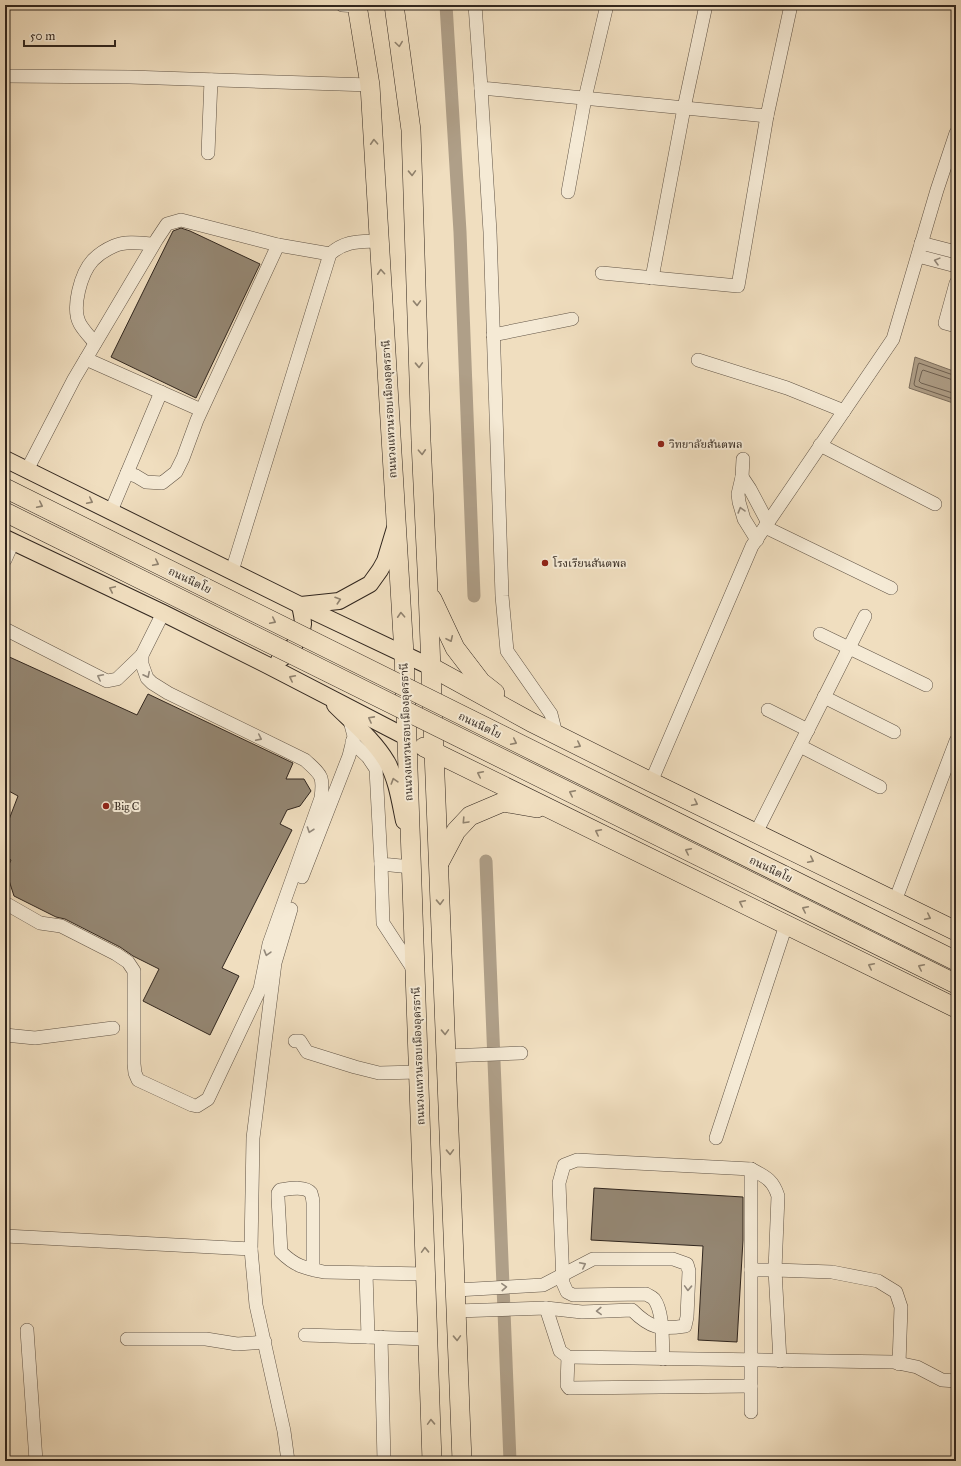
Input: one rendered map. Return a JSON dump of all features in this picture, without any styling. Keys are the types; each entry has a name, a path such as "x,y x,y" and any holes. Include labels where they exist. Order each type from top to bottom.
{"highway":[{"name":"ถนนวงแหวนรอบเมืองอุดรธานี","path":"352,5 370,85 404,654 432,1461"},
{"path":"394,5 411,130 421,434 462,1461"},
{"name":"ถนนนิตโย","path":"5,488 956,961"},
{"name":"ถนนนิตโย","path":"5,512 956,984"},
{"path":"428,590 454,648 481,682 531,722"},
{"path":"431,666 531,722 956,931"},
{"path":"547,806 528,787 526,773 537,748 556,734"},
{"path":"406,737 956,1008"},
{"path":"438,863 456,831 470,816 503,802 547,806"}],"main road":[{"path":"5,459 300,605 431,666"},
{"path":"300,605 338,601 370,584 380,570 384,561 396,524"},
{"path":"9,540 266,665 406,737"},
{"path":"266,665 283,658 296,643 303,624 300,605"},
{"path":"326,696 373,743 387,762 399,795 411,864"}],"street":[{"path":"475,5 490,232 502,596 507,651 551,714 556,734"},
{"path":"568,192 585,98 607,5"},
{"path":"652,278 684,108 706,5"},
{"path":"602,273 738,286 767,116 791,5"},
{"path":"5,76 370,85"},
{"path":"208,153 211,80"},
{"path":"481,88 767,116"},
{"path":"651,782 752,546 893,339 937,190 956,133"},
{"path":"28,470 74,379 153,244 167,224 181,220 278,245 330,254"},
{"path":"232,571 330,254 337,247 346,243 379,241"},
{"path":"95,343 79,323 77,313 78,294 86,270 94,259 113,247 129,242 153,244"},
{"path":"127,473 146,482 162,483 176,472 183,458 201,410 278,245"},
{"path":"920,249 956,252"},
{"path":"920,249 956,266"},
{"path":"956,283 945,323 956,326"},
{"path":"493,335 572,320"},
{"path":"86,359 201,410"},
{"path":"698,360 787,388 844,411"},
{"path":"111,511 161,392"},
{"path":"820,445 935,504"},
{"path":"743,459 742,477 738,494 739,502 744,519 757,540"},
{"path":"742,477 750,489 767,525 891,588"},
{"path":"5,560 9,540"},
{"path":"5,629 107,681 118,679 142,655 163,614"},
{"path":"756,833 865,616"},
{"path":"820,634 926,685"},
{"path":"5,903 40,924 61,926 116,954 128,962 134,971 134,1064 135,1073 138,1080 192,1105 197,1106 208,1099 260,989 270,944 321,798 323,783 319,774 305,760 168,693 152,683 147,678 142,664 142,655"},
{"path":"824,697 894,732"},
{"path":"768,710 808,730"},
{"path":"288,1461 284,1431 256,1305 251,1249 253,1138 275,963 291,906 349,756 354,736 350,721"},
{"path":"895,901 956,741"},
{"path":"352,742 368,757 376,769 383,923 415,972"},
{"path":"800,746 880,787"},
{"path":"380,864 411,864"},
{"path":"716,1138 786,925"},
{"path":"5,1035 35,1038 113,1028"},
{"path":"295,1040 300,1042 307,1052 355,1067 379,1073 418,1072"},
{"path":"446,1056 515,1054"},
{"path":"663,1359 658,1307 653,1298 646,1294 573,1295 567,1292 562,1283 560,1183 564,1164 577,1160 752,1169 767,1178 775,1186 778,1196 776,1270 780,1361"},
{"path":"751,1412 752,1169"},
{"path":"313,1270 313,1203 310,1193 307,1190 300,1188 280,1190 278,1193 281,1252 290,1261 305,1268 313,1270 324,1272 426,1274"},
{"path":"5,1236 251,1249"},
{"path":"456,1290 543,1285 593,1260 673,1259 687,1264 689,1271 687,1317 685,1326 674,1328 653,1326 640,1318 632,1310 582,1312 546,1308 521,1308 456,1311"},
{"path":"751,1270 832,1272 878,1282 896,1292 901,1307 899,1364"},
{"path":"366,1273 375,1337 384,1461"},
{"path":"546,1308 560,1352 568,1357 893,1362 917,1368 942,1380 956,1381"},
{"path":"27,1330 36,1461"},
{"path":"305,1335 428,1338"},
{"path":"127,1339 206,1339 238,1344 265,1342"},
{"path":"568,1357 567,1385 569,1388 751,1386"}],"water":[{"path":"915,357 956,372 956,404 909,388"}],"building":[{"path":"181,228 260,264 196,398 111,357 173,231"},
{"path":"5,655 137,715 148,694 293,763 286,779 304,779 311,791 300,806 287,810 280,824 292,830 222,968 239,976 210,1035 143,1001 159,969 65,919 56,917 14,896 6,871 11,860 5,856 5,830 18,796 5,789"},
{"path":"594,1188 743,1197 743,1240 737,1342 698,1340 703,1246 591,1240"}],"waterway":[{"path":"446,5 460,232 474,596"},
{"path":"486,861 510,1461"}],"place":[{"name":"วิทยาลัยสันตพล","path":"661,444"},
{"name":"โรงเรียนสันตพล","path":"545,563"},
{"name":"Big C","path":"106,806"}]}
